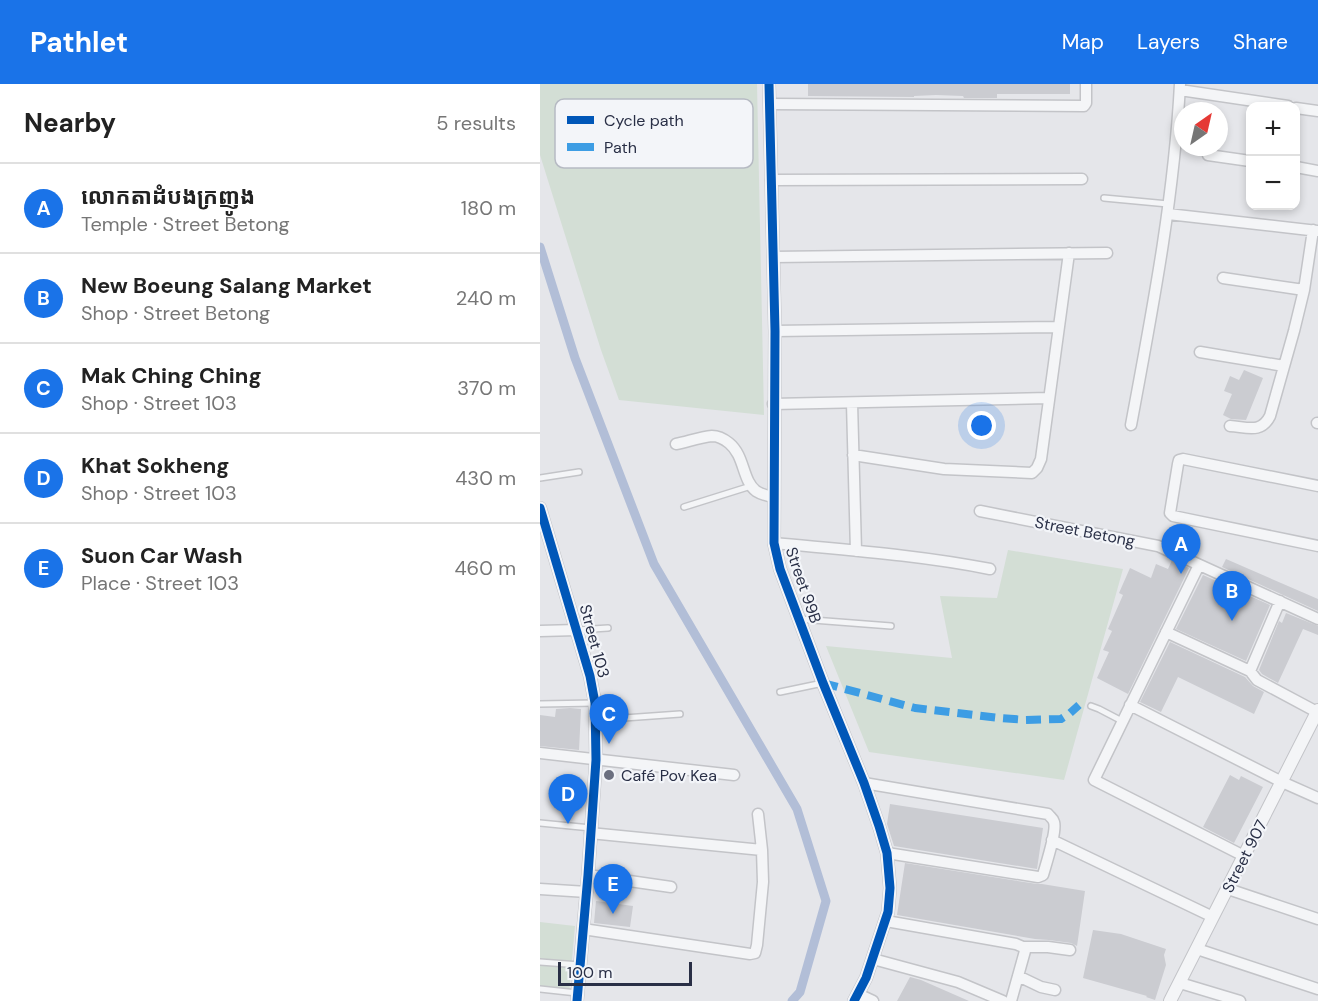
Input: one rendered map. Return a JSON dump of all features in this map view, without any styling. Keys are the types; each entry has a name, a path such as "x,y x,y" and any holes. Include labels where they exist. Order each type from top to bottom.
{"street":[{"name":"Street 99B","path":"769,84 775,331 774,543 780,569 879,826 886,853 890,888 886,921 866,978 856,998"},
{"path":"770,104 1084,106 1086,84"},
{"path":"1131,425 1169,209 1180,87 1265,102"},
{"path":"1300,109 1318,111"},
{"path":"1215,156 1246,160"},
{"path":"1300,168 1318,171"},
{"path":"771,180 1082,179"},
{"path":"1169,209 1316,231 1294,331 1270,416 1266,424 1261,427 1230,426"},
{"path":"853,455 944,469 1032,472 1037,468 1041,459 1069,253"},
{"path":"773,257 1107,253"},
{"path":"1223,278 1304,290"},
{"path":"775,331 1058,327"},
{"path":"1200,352 1284,366"},
{"path":"773,404 1049,398"},
{"path":"852,403 856,551"},
{"path":"676,444 713,436 721,437 734,446 740,454 751,486 758,492 774,497"},
{"path":"1318,486 1179,460 1170,509 1173,516 1318,546"},
{"name":"Street 103","path":"540,508 590,676 595,703 596,760 577,997"},
{"name":"Street Betong","path":"980,511 1158,546 1318,619"},
{"path":"774,543 856,551 990,569"},
{"path":"1198,565 1094,780 1244,856"},
{"path":"1251,671 1280,601"},
{"path":"540,631 577,630"},
{"path":"1166,632 1251,671 1257,680 1318,711"},
{"path":"1130,705 1318,798"},
{"name":"Street 907","path":"1170,1001 1318,711"},
{"path":"540,753 734,775"},
{"path":"864,783 1048,814 1055,824 1043,875 1038,877 886,853"},
{"path":"583,929 755,953 763,882 758,813"},
{"path":"591,830 762,850"},
{"path":"1052,840 1213,917"},
{"path":"588,875 671,886"},
{"path":"540,888 586,892"},
{"path":"1228,889 1318,919"},
{"path":"886,921 1023,947 1070,950"},
{"path":"1011,1001 1025,951 1023,947"},
{"path":"1197,949 1318,989"},
{"path":"873,959 958,982 1003,1001"},
{"path":"1018,976 1041,987 1055,990"},
{"path":"1180,982 1240,1001"},
{"path":"856,998 873,1001"}],"lane":[{"path":"1104,198 1169,209"},
{"path":"540,478 579,472"},
{"path":"684,507 751,486"},
{"path":"799,619 891,626"},
{"path":"577,630 608,628"},
{"path":"780,692 823,683"},
{"path":"540,704 595,703"},
{"path":"1091,706 1122,721"},
{"path":"596,720 680,714"},
{"path":"540,823 591,830"},
{"path":"540,962 580,965"},
{"path":"540,989 577,997"}],"shaded area":[{"path":"540,84 757,84 764,415 619,400 540,155"},
{"path":"1008,550 1123,569 1064,780 869,752 826,646 952,658 940,596 997,598"},
{"path":"540,922 575,926 569,994 540,992"}],"building":[{"path":"808,84 1070,84 1070,94 997,94 997,98 936,95 914,97 808,96"},
{"path":"1244,370 1263,378 1246,420 1231,419 1223,415 1232,394 1224,391 1230,376 1239,380"},
{"path":"1226,559 1318,599 1318,611 1222,567"},
{"path":"1172,560 1189,568 1128,694 1097,678 1109,652 1103,650 1112,631 1108,629 1123,595 1119,593 1130,568 1151,578 1156,564 1168,569"},
{"path":"1203,575 1270,605 1246,661 1176,629"},
{"path":"1286,613 1318,626 1318,635 1303,629 1278,683 1259,670 1279,621 1282,623"},
{"path":"1170,642 1245,677 1253,686 1264,692 1254,714 1178,677 1161,712 1140,702"},
{"path":"556,709 581,709 579,750 540,746 540,715 555,717"},
{"path":"1230,775 1239,780 1241,776 1263,787 1234,843 1203,827"},
{"path":"890,804 1043,828 1037,869 894,846 887,824"},
{"path":"905,863 1085,891 1077,946 1071,943 897,915"},
{"path":"596,901 633,906 630,927 594,923"},
{"path":"1093,930 1121,934 1166,949 1164,955 1166,965 1155,1000 1083,978"},
{"path":"910,977 921,980 969,1001 897,1001"}],"waterway":[{"path":"540,247 575,358 654,564 797,809 826,901 800,992 792,1001"}],"marked path":[{"path":"823,683 915,708 1000,718 1061,719 1079,705"}],"cycle path":[{"path":"769,84 775,331 774,543 780,569 864,783 887,853 890,888 888,912 866,978 854,1001"},
{"path":"540,508 590,676 595,703 596,760 577,1001"}],"place":[{"name":"លោកតាដំបងក្រញូង","path":"1181,574"},
{"name":"New Boeung Salang Market","path":"1232,621"},
{"name":"Mak Ching Ching","path":"609,744"},
{"name":"Café Pov Kea","path":"609,775"},
{"name":"Khat Sokheng","path":"568,824"},
{"name":"Suon Car Wash","path":"613,914"}]}
